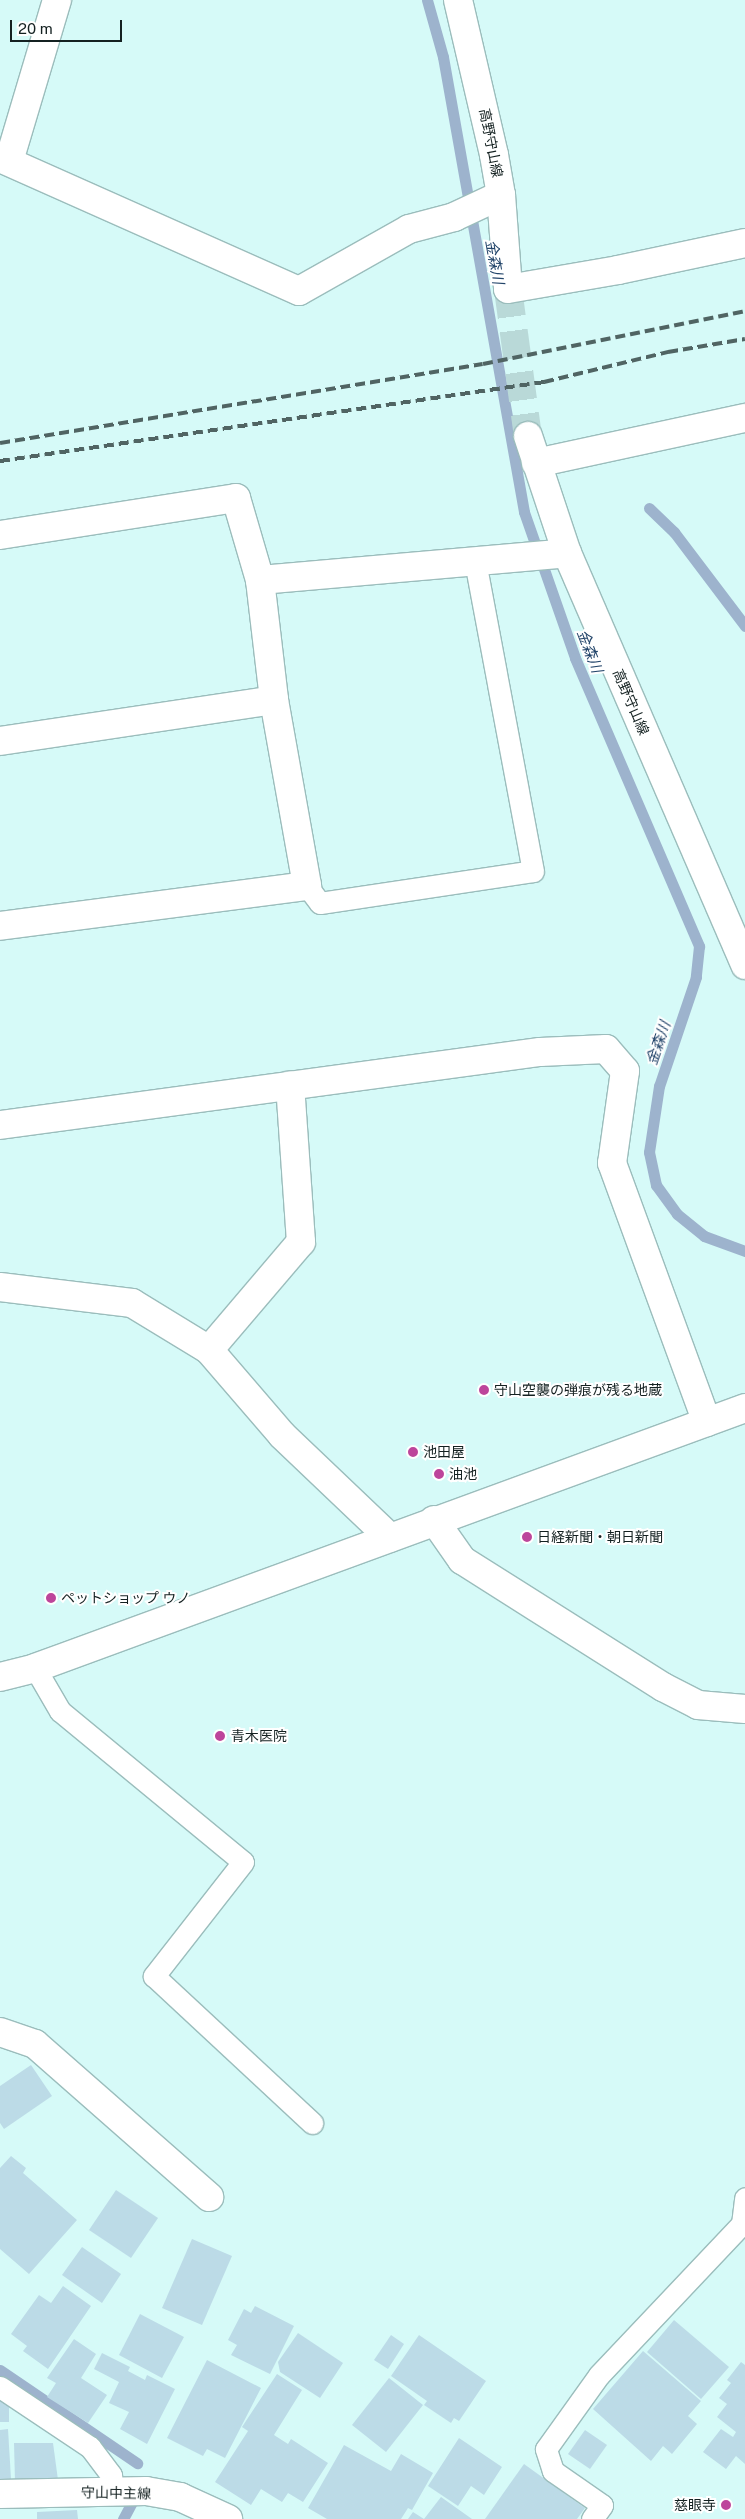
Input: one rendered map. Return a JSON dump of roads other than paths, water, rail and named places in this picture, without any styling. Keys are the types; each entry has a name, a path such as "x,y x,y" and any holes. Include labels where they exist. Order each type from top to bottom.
{"street":[{"path":"57,0 4,159 298,291 409,229 454,217 493,200"},
{"name":"高野守山線","path":"458,0 486,111 493,200 508,289 618,270 745,243"},
{"path":"536,463 745,418"},
{"name":"高野守山線","path":"528,436 559,554 745,965"},
{"path":"0,535 236,498 260,580 274,700 307,886 0,926"},
{"path":"260,580 559,554"},
{"path":"0,741 274,700"},
{"path":"0,1125 540,1052 606,1048 625,1071 612,1163 707,1422"},
{"path":"209,1350 301,1242 290,1086"},
{"path":"0,1287 132,1303 209,1350 282,1435 390,1538"},
{"path":"0,1677 35,1668 390,1538 434,1520 745,1408"},
{"path":"434,1520 462,1560 663,1687 698,1706 745,1709"},
{"path":"0,2032 35,2044 209,2197"},
{"name":"守山中主線","path":"0,2494 146,2491 180,2497 228,2519"}],"lane":[{"path":"307,886 320,903 533,871 475,562"},
{"path":"35,1668 60,1711 243,1862 154,1976 312,2123"},
{"path":"592,2519 602,2505 553,2471 546,2449 600,2375 743,2224 745,2198"},
{"path":"0,2387 90,2447 111,2475 113,2491"}],"waterway":[{"name":"金森川","path":"427,0 443,57 524,512 575,658 699,946 696,977 659,1086 649,1152 656,1185 677,1214 704,1236 745,1251"},
{"path":"649,508 674,532 745,626"},
{"path":"0,2370 137,2463"},
{"path":"123,2519 132,2502"}],"tunnel":[{"path":"508,289 528,436"}],"railway":[{"path":"0,443 483,364 745,311"},
{"path":"0,461 544,382 668,352 745,339"}],"place":[{"name":"守山空襲の弾痕が残る地蔵","path":"484,1390"},
{"name":"池田屋","path":"413,1452"},
{"name":"油池","path":"439,1474"},
{"name":"日経新聞・朝日新聞","path":"527,1537"},
{"name":"ペットショップ ウノ","path":"51,1598"},
{"name":"青木医院","path":"220,1736"},
{"name":"慈眼寺","path":"726,2505"}]}
